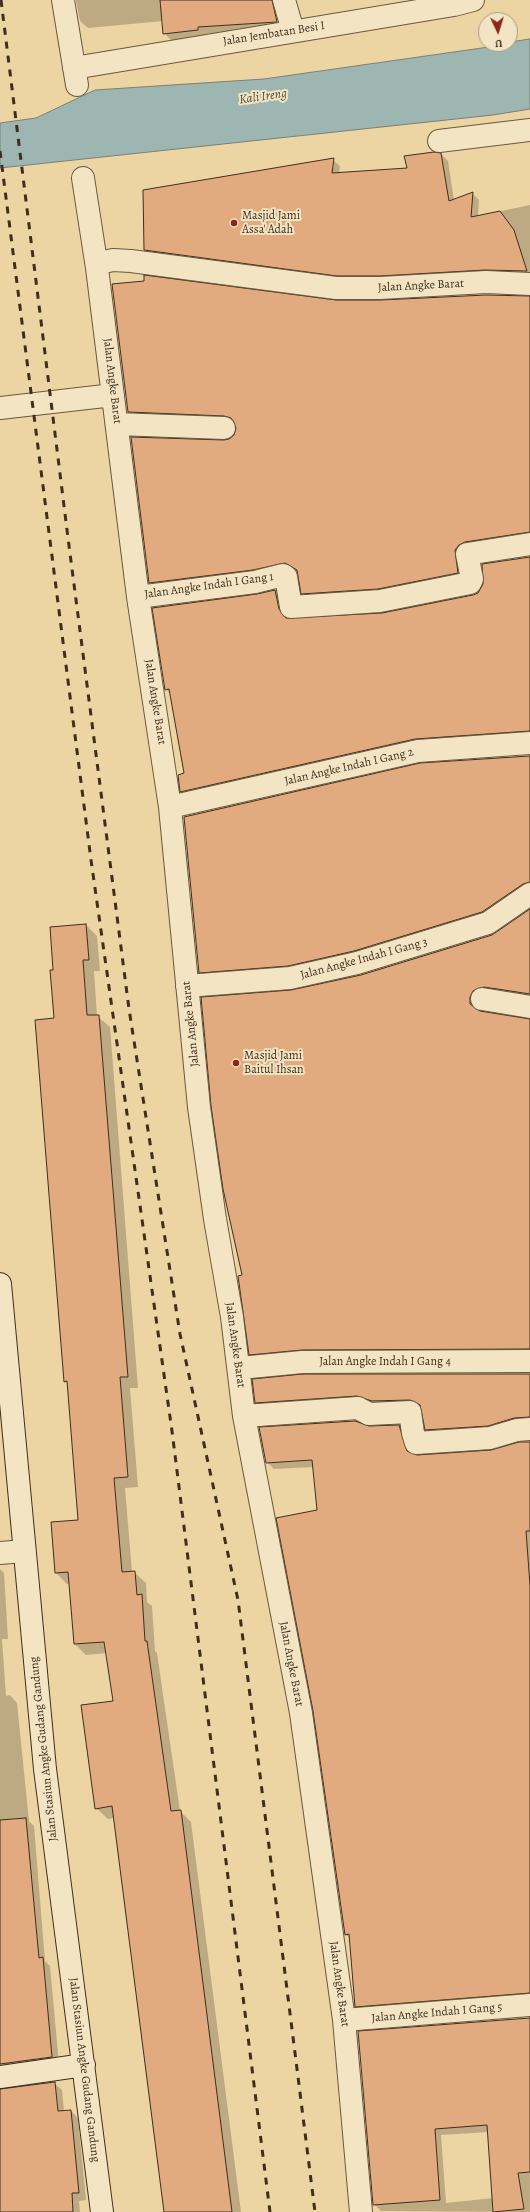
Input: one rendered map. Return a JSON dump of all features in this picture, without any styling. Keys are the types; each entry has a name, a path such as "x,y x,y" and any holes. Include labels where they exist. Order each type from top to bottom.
{"street":[{"name":"Jalan Jembatan Besi I","path":"63,0 75,76 293,31 454,5 473,0"},
{"path":"284,0 293,31"},
{"path":"439,141 530,130"},
{"path":"82,178 97,268"},
{"name":"Jalan Angke Barat","path":"361,2212 344,2020 301,1713 244,1416 240,1368 214,1212 200,1107 170,807 138,597 97,268 99,263 113,260 131,261 336,288 380,288 486,282 530,284"},
{"path":"0,408 113,395"},
{"path":"117,424 224,428"},
{"name":"Jalan Angke Indah I Gang 1","path":"138,597 255,582 283,575 286,577 291,607 380,601 470,583 472,579 467,554 530,544"},
{"name":"Jalan Angke Indah I Gang 2","path":"170,807 418,751 530,743"},
{"name":"Jalan Angke Indah I Gang 3","path":"187,986 290,978 357,963 488,923 530,894"},
{"path":"482,999 530,1007"},
{"name":"Jalan Stasiun Angke Gudang Gandung","path":"0,1284 45,1769 102,2212"},
{"name":"Jalan Angke Indah I Gang 4","path":"240,1368 302,1362 530,1361"},
{"path":"244,1416 358,1408 369,1414 410,1412 412,1433 416,1443 490,1438 517,1430 530,1429"},
{"path":"0,1553 24,1551"},
{"name":"Jalan Angke Indah I Gang 5","path":"344,2020 530,2005"},
{"path":"0,2077 84,2065"}],"water":[{"name":"Kali Ireng","path":"530,39 530,109 493,115 0,168 0,123 36,118 95,90 264,79 478,49 478,52 518,52 518,41"}],"building":[{"path":"160,0 272,0 277,22 198,27 198,30 163,34"},
{"path":"434,152 441,153 449,201 473,192 471,217 500,211 514,230 527,271 485,270 380,276 337,276 144,250 143,190 334,158 332,173 407,168 404,156"},
{"path":"144,275 336,300 381,300 486,295 530,296 530,532 465,542 459,545 455,550 458,573 378,589 301,594 297,570 285,563 253,570 149,583 131,437 224,440 229,439 234,435 236,428 231,418 224,416 128,412 112,284 144,281"},
{"path":"530,557 530,731 415,739 180,792 178,775 184,773 169,689 165,690 152,608 257,594 275,590 279,609 286,618 382,613 473,595 478,593 483,584 482,564"},
{"path":"530,756 530,882 523,884 482,912 354,951 288,966 199,973 184,817 420,763"},
{"path":"530,909 530,994 484,987 473,991 470,997 470,1004 480,1011 530,1019 530,1349 302,1350 249,1355 238,1276 242,1275 223,1189 211,1106 201,997 291,990 361,975 492,935"},
{"path":"86,924 89,960 83,960 87,1015 99,1015 128,1377 120,1377 128,1477 114,1478 122,1572 135,1571 137,1595 142,1594 145,1641 147,1641 171,1811 181,1810 232,2212 164,2212 112,1806 95,1809 81,1705 113,1701 104,1642 74,1644 68,1572 55,1573 51,1522 78,1520 67,1381 64,1382 35,1020 54,1018 50,970 53,970 50,927"},
{"path":"303,1374 530,1374 530,1417 514,1418 488,1426 425,1430 420,1405 410,1400 372,1401 357,1396 255,1403 252,1379"},
{"path":"355,1421 369,1426 399,1425 407,1451 417,1455 491,1450 519,1442 530,1442 530,1531 526,1531 530,1585 530,1993 355,2007 349,1934 345,1935 313,1711 276,1518 317,1510 312,1460 266,1463 259,1427"},
{"path":"26,1818 39,1958 43,1957 52,2057 0,2064 0,1820"},
{"path":"530,2018 530,2172 518,2173 524,2209 493,2212 487,2125 435,2129 440,2200 373,2205 358,2031"},
{"path":"55,2082 58,2111 71,2110 79,2193 72,2193 73,2212 0,2212 0,2089"}],"railway":[{"path":"1,0 68,538 129,1009 180,1334 238,1600 315,2212"},
{"path":"0,151 91,860 172,1431 270,2212"}],"place":[{"name":"Masjid Jami Assa' Adah","path":"234,223"},
{"name":"Masjid Jami Baitul Ihsan","path":"236,1063"}]}
